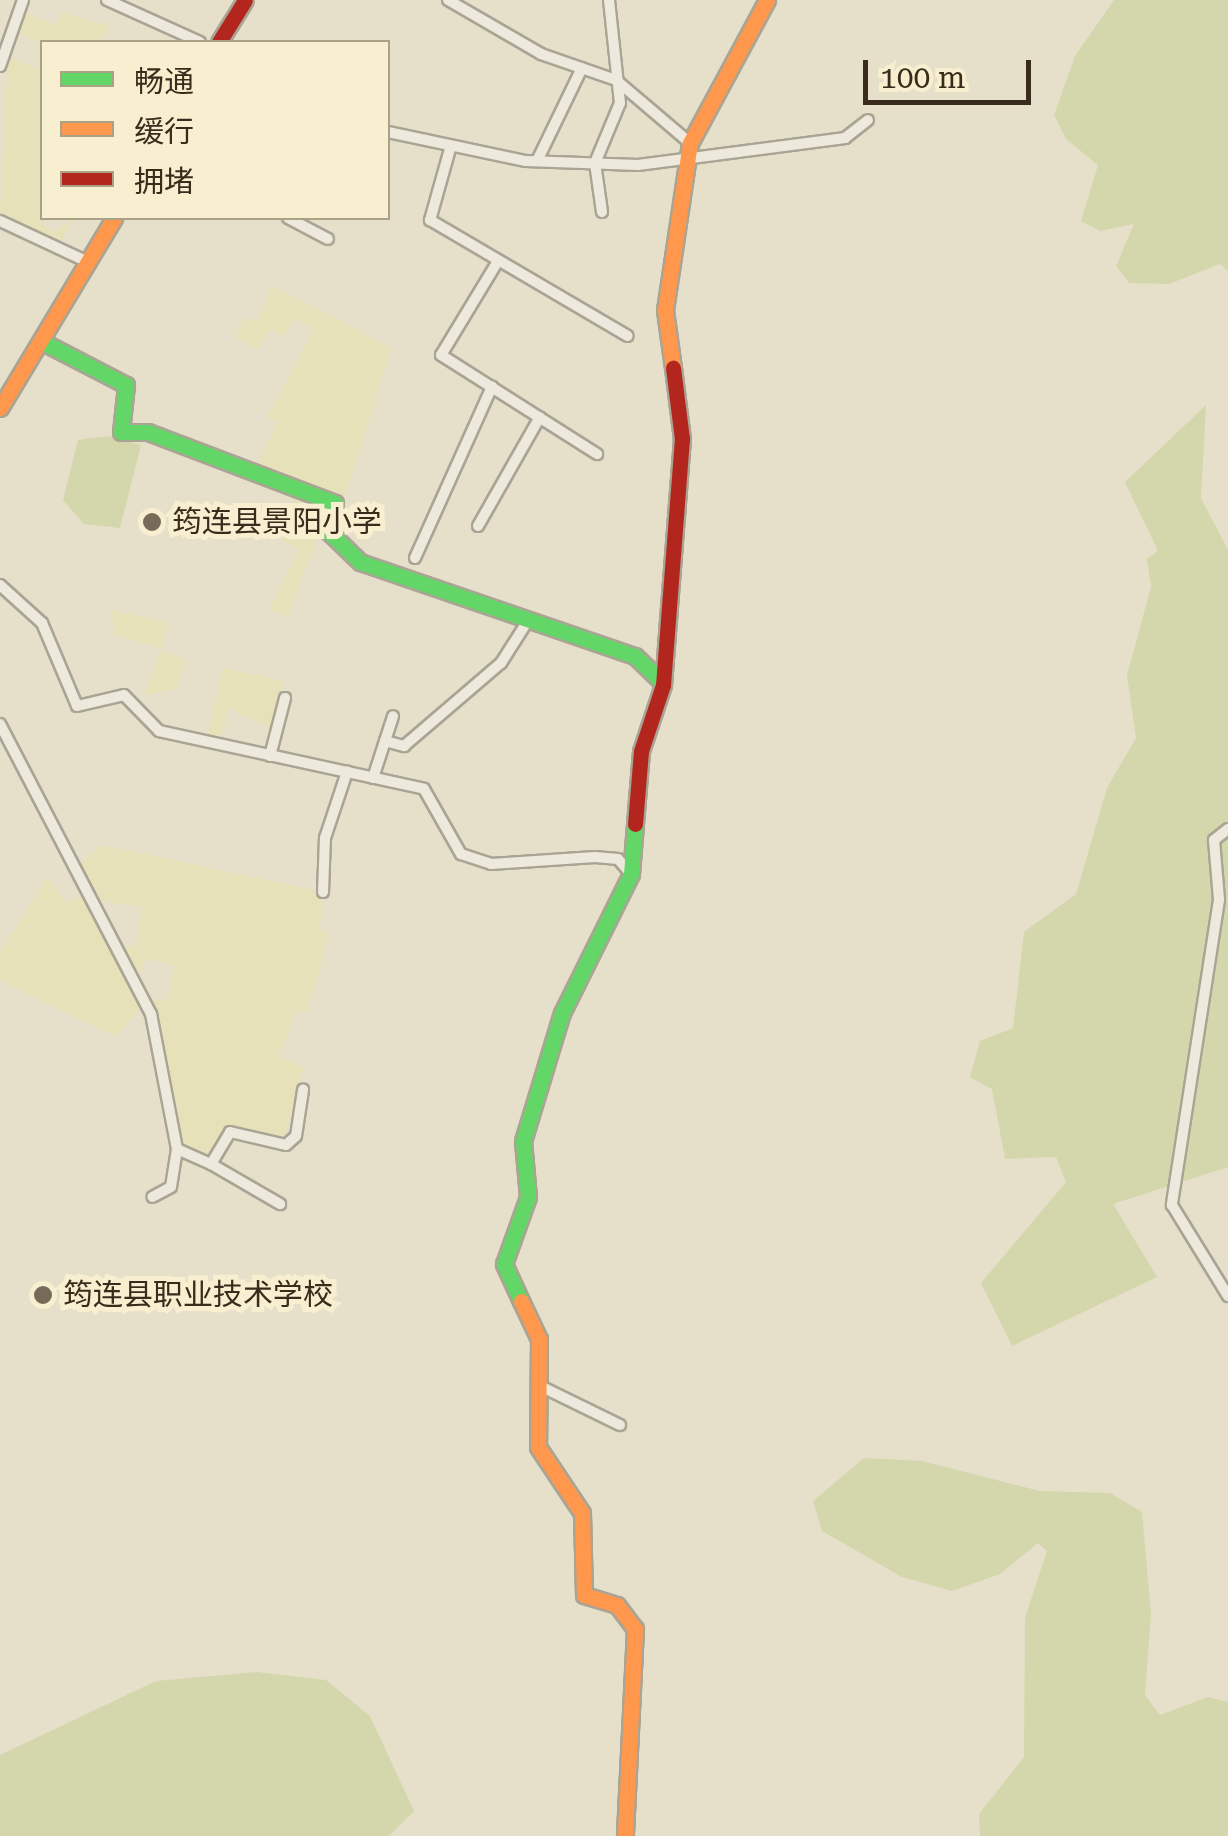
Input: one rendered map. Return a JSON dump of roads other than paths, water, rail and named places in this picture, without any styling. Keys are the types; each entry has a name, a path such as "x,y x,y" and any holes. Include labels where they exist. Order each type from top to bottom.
{"street":[{"path":"0,66 23,0"},
{"path":"107,0 196,40"},
{"path":"220,40 245,0"},
{"path":"448,0 582,68 620,83 690,143"},
{"path":"602,212 596,163 620,83 609,0"},
{"path":"625,1836 635,1630 617,1605 584,1595 582,1513 538,1447 540,1386 535,1320 504,1264 528,1197 523,1141 562,1013 631,874 641,751 663,685 682,439 664,310 690,143 767,0"},
{"path":"537,161 582,68"},
{"path":"390,133 450,148 537,161 686,163 845,138 868,120"},
{"path":"450,148 430,220 628,336"},
{"path":"0,408 113,220"},
{"path":"292,220 328,239"},
{"path":"0,221 88,262"},
{"path":"498,261 442,355 598,454"},
{"path":"40,341 126,385 121,432 148,432 335,503 328,531 360,562 635,656 663,685"},
{"path":"414,558 492,387"},
{"path":"478,526 540,417"},
{"path":"0,586 42,623 77,706 124,695 159,731 424,790 461,854 515,866 618,859 631,874"},
{"path":"385,742 404,746 501,662 530,620"},
{"path":"270,756 284,698"},
{"path":"373,778 393,716"},
{"path":"0,724 151,1014 177,1149 171,1188 152,1197"},
{"path":"323,892 326,838 346,772"},
{"path":"1228,829 1214,840 1219,900 1172,1204 1228,1296"},
{"path":"211,1164 230,1132 286,1144 296,1136 303,1090"},
{"path":"177,1149 280,1204"},
{"path":"540,1386 620,1425"}],"place":[{"name":"筠连县景阳小学","path":"152,522"},
{"name":"筠连县职业技术学校","path":"43,1295"}]}
